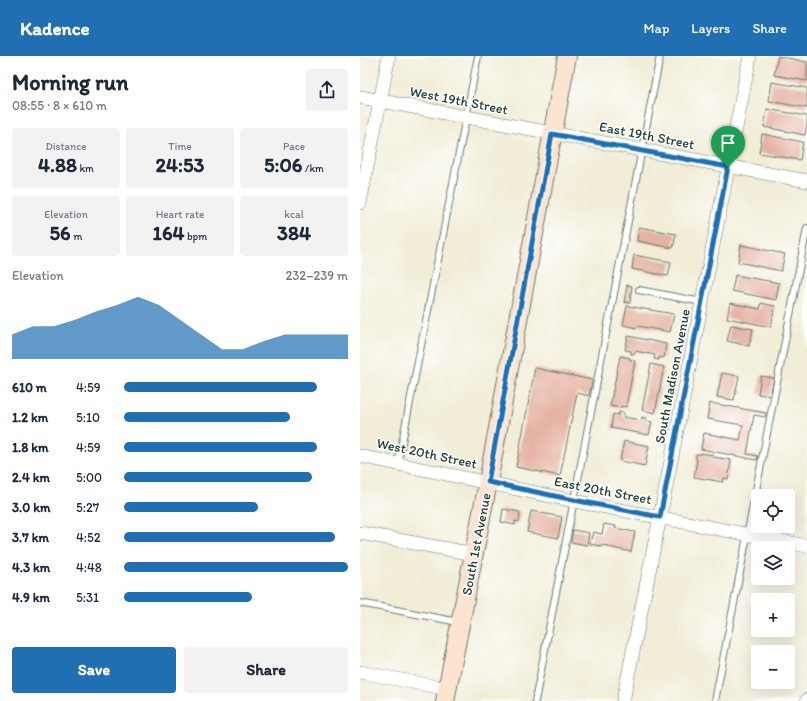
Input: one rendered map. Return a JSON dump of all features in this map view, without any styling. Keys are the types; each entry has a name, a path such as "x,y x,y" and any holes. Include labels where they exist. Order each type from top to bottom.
{"street":[{"path":"360,203 389,56"},
{"name":"South 1st Avenue","path":"446,695 488,482 567,56"},
{"name":"South Madison Avenue","path":"623,701 750,56"},
{"name":"West 19th Street","path":"360,97 552,134"},
{"name":"East 19th Street","path":"552,134 807,181"},
{"name":"West 20th Street","path":"360,456 488,482"},
{"name":"East 20th Street","path":"488,482 807,546"},
{"path":"360,533 474,554"},
{"path":"360,672 446,695"}],"lane":[{"path":"398,463 478,56"},
{"path":"535,701 660,56"},
{"path":"715,701 807,228"},
{"path":"639,290 702,302"},
{"path":"360,603 460,623"}],"building":[{"path":"778,56 807,62 807,81 774,75"},
{"path":"772,82 807,88 807,108 769,101"},
{"path":"767,109 807,116 805,135 764,127"},
{"path":"762,134 803,142 800,160 759,153"},
{"path":"639,227 676,234 673,248 637,241"},
{"path":"741,245 785,254 781,271 738,262"},
{"path":"634,255 671,262 668,276 632,269"},
{"path":"735,275 779,283 776,300 732,291"},
{"path":"627,285 632,286 630,303 624,302"},
{"path":"730,303 760,309 761,303 775,306 771,327 727,318"},
{"path":"627,306 674,314 670,332 638,326 637,328 623,325"},
{"path":"731,325 753,329 749,346 727,341"},
{"path":"628,336 666,344 664,358 659,357 659,360 654,359 655,355 635,351 635,354 631,354 631,351 625,350"},
{"path":"620,356 630,358 630,360 635,361 626,407 621,406 621,408 610,406"},
{"path":"651,364 664,367 655,413 642,410"},
{"path":"535,368 592,380 589,396 577,393 560,476 516,467"},
{"path":"722,373 739,376 734,400 717,397"},
{"path":"761,376 774,378 770,396 758,394"},
{"path":"710,403 766,413 765,417 754,415 747,454 758,456 757,460 701,449 704,433 740,440 743,425 707,419"},
{"path":"619,412 624,413 623,417 642,420 642,417 646,418 646,421 652,422 649,435 611,428 613,414 618,415"},
{"path":"624,441 649,446 645,466 620,461"},
{"path":"701,453 731,460 728,479 724,478 723,482 694,477 697,459 696,454"},
{"path":"503,509 520,512 519,522 515,521 515,525 501,522"},
{"path":"531,511 562,517 558,538 527,532"},
{"path":"604,524 635,532 631,552 609,546 590,544 593,532 602,534"},
{"path":"573,530 589,533 587,545 571,542"}],"route":[{"path":"552,134 728,167 660,517 488,482 552,134"}]}
